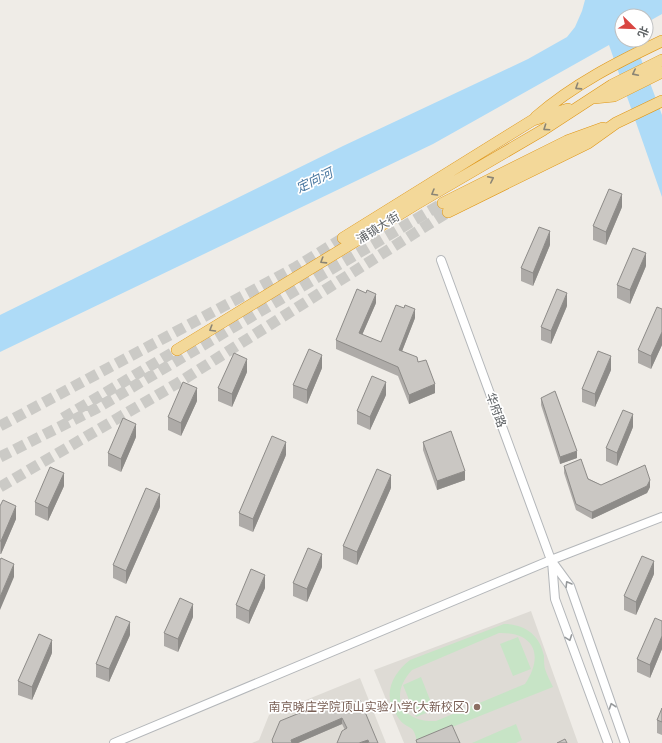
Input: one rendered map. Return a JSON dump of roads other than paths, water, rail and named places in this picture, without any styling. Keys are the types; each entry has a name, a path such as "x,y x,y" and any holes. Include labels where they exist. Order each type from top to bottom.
{"highway":[{"path":"533,120 550,105 611,65 662,41"},
{"name":"浦镇大街","path":"177,350 418,203 543,130 578,106 660,67"},
{"path":"446,208 588,143 621,121 662,101"},
{"name":"浦镇大街","path":"343,238 533,120 578,106"}],"street":[{"name":"华府路","path":"441,260 551,560 555,599 608,743"},
{"path":"114,743 551,560 662,517"},
{"name":"华府路","path":"551,560 570,586 625,743"}],"water":[{"name":"定向河","path":"585,0 662,0 662,14 654,18 654,8 614,8 614,48 637,48 662,115 662,197 609,45 433,144 0,352 0,315 343,146 528,59 567,37 575,27"}],"tunnel":[{"path":"0,457 97,408 443,203"},
{"path":"0,487 178,383 448,212"},
{"path":"0,426 296,267 343,238"},
{"path":"63,418 177,350"}],"place":[{"name":"南京晓庄学院顶山实验小学(大新校区)","path":"477,707"}]}
